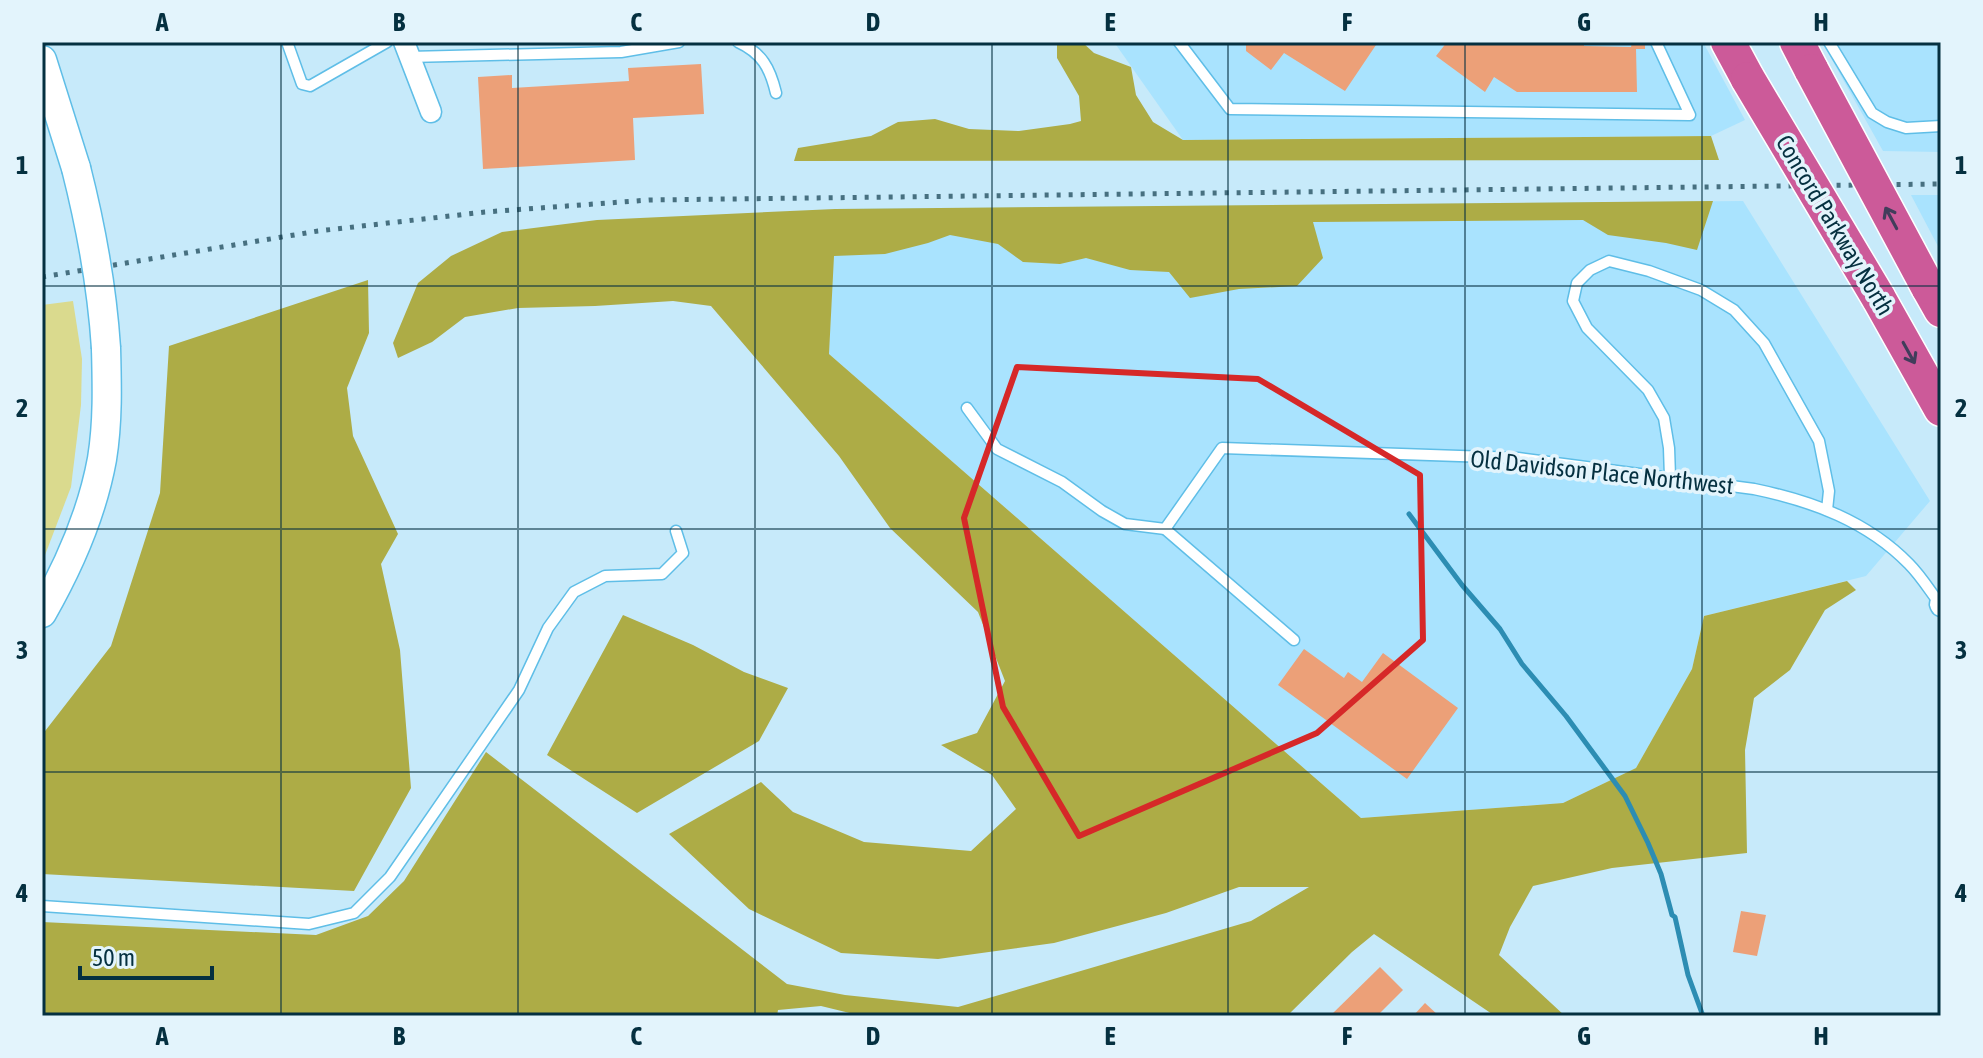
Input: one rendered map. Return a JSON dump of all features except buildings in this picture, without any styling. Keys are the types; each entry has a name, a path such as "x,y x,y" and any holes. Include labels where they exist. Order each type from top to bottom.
{"highway":[{"name":"Concord Parkway North","path":"1728,42 1941,409"},
{"name":"Concord Parkway North","path":"1813,52 1935,298"}],"main road":[{"path":"42,60 76,168 94,245 103,306 107,403 102,457 92,504 78,543 42,613"},
{"path":"42,92 61,122"}],"street":[{"path":"406,49 431,112"}],"lane":[{"path":"287,42 302,84 310,86 387,42"},
{"path":"406,49 621,52 679,42"},
{"path":"1179,42 1230,109 1690,115 1656,42"},
{"path":"741,43 752,49 771,73 776,93"},
{"path":"1813,52 1872,113 1887,122 1906,128 1941,126"},
{"path":"1670,477 1664,418 1648,390 1587,328 1573,301 1577,283 1590,270 1609,261 1649,271 1701,290 1734,310 1764,343 1819,441 1829,491 1827,510"},
{"path":"967,408 997,449 1062,482 1125,524 1165,529 1294,640"},
{"name":"Old Davidson Place Northwest","path":"1165,529 1222,448 1518,458 1670,477 1787,496 1859,524 1912,567 1941,605"},
{"path":"42,906 309,924 354,913 390,877 519,690 548,628 574,592 605,576 662,574 683,553 676,531"}],"highlighted area":[{"path":"1017,367 1258,379 1420,475 1423,640 1317,733 1079,836 1003,707 964,518"}],"shaded area":[{"path":"1057,42 1082,42 1094,53 1131,67 1136,95 1153,122 1183,140 1711,136 1719,160 794,161 798,148 871,136 898,122 935,119 969,129 1019,131 1081,121 1079,96 1057,58"},
{"path":"1114,42 1703,42 1745,120 1711,136 1183,140"},
{"path":"1822,42 1941,42 1941,152 1883,151"},
{"path":"1911,195 1941,195 1941,252"},
{"path":"1713,201 1697,250 1608,235 1583,220 1313,222 1323,258 1297,286 1239,289 1190,298 1169,272 1130,270 1086,258 1060,264 1023,262 998,244 950,235 885,254 834,256 829,354 1361,818 1563,803 1636,768 1692,669 1704,616 1847,581 1856,590 1825,610 1790,670 1754,698 1745,750 1747,853 1612,868 1533,886 1510,927 1499,955 1565,1016 1495,1016 1374,934 1287,1016 862,1016 821,1006 778,1010 777,1016 42,1016 42,922 316,935 368,916 404,881 486,752 787,984 845,995 958,1007 1251,921 1309,887 1239,887 1166,913 1054,943 938,959 841,953 749,909 669,834 761,782 793,812 864,842 971,851 1016,809 992,775 941,745 977,733 1005,681 978,612 890,528 839,456 711,306 673,301 518,308 465,317 432,342 398,358 393,343 418,283 451,256 502,232 597,220 835,209"},
{"path":"1743,201 1930,501 1866,576 1704,616 1692,669 1636,768 1563,803 1361,818 829,354 835,209"},
{"path":"368,280 369,333 347,388 353,436 398,534 381,564 400,650 411,788 354,891 42,874 42,735 111,646 160,493 169,346"},
{"path":"73,301 82,359 81,405 71,487 42,563 42,305"},
{"path":"623,615 693,645 744,672 788,688 759,741 637,813 547,755"}],"waterway":[{"path":"1409,514 1625,796 1661,874 1675,917 1688,975 1703,1016"}],"railway":[{"path":"42,277 318,231 485,212 649,200 1941,184"}]}
